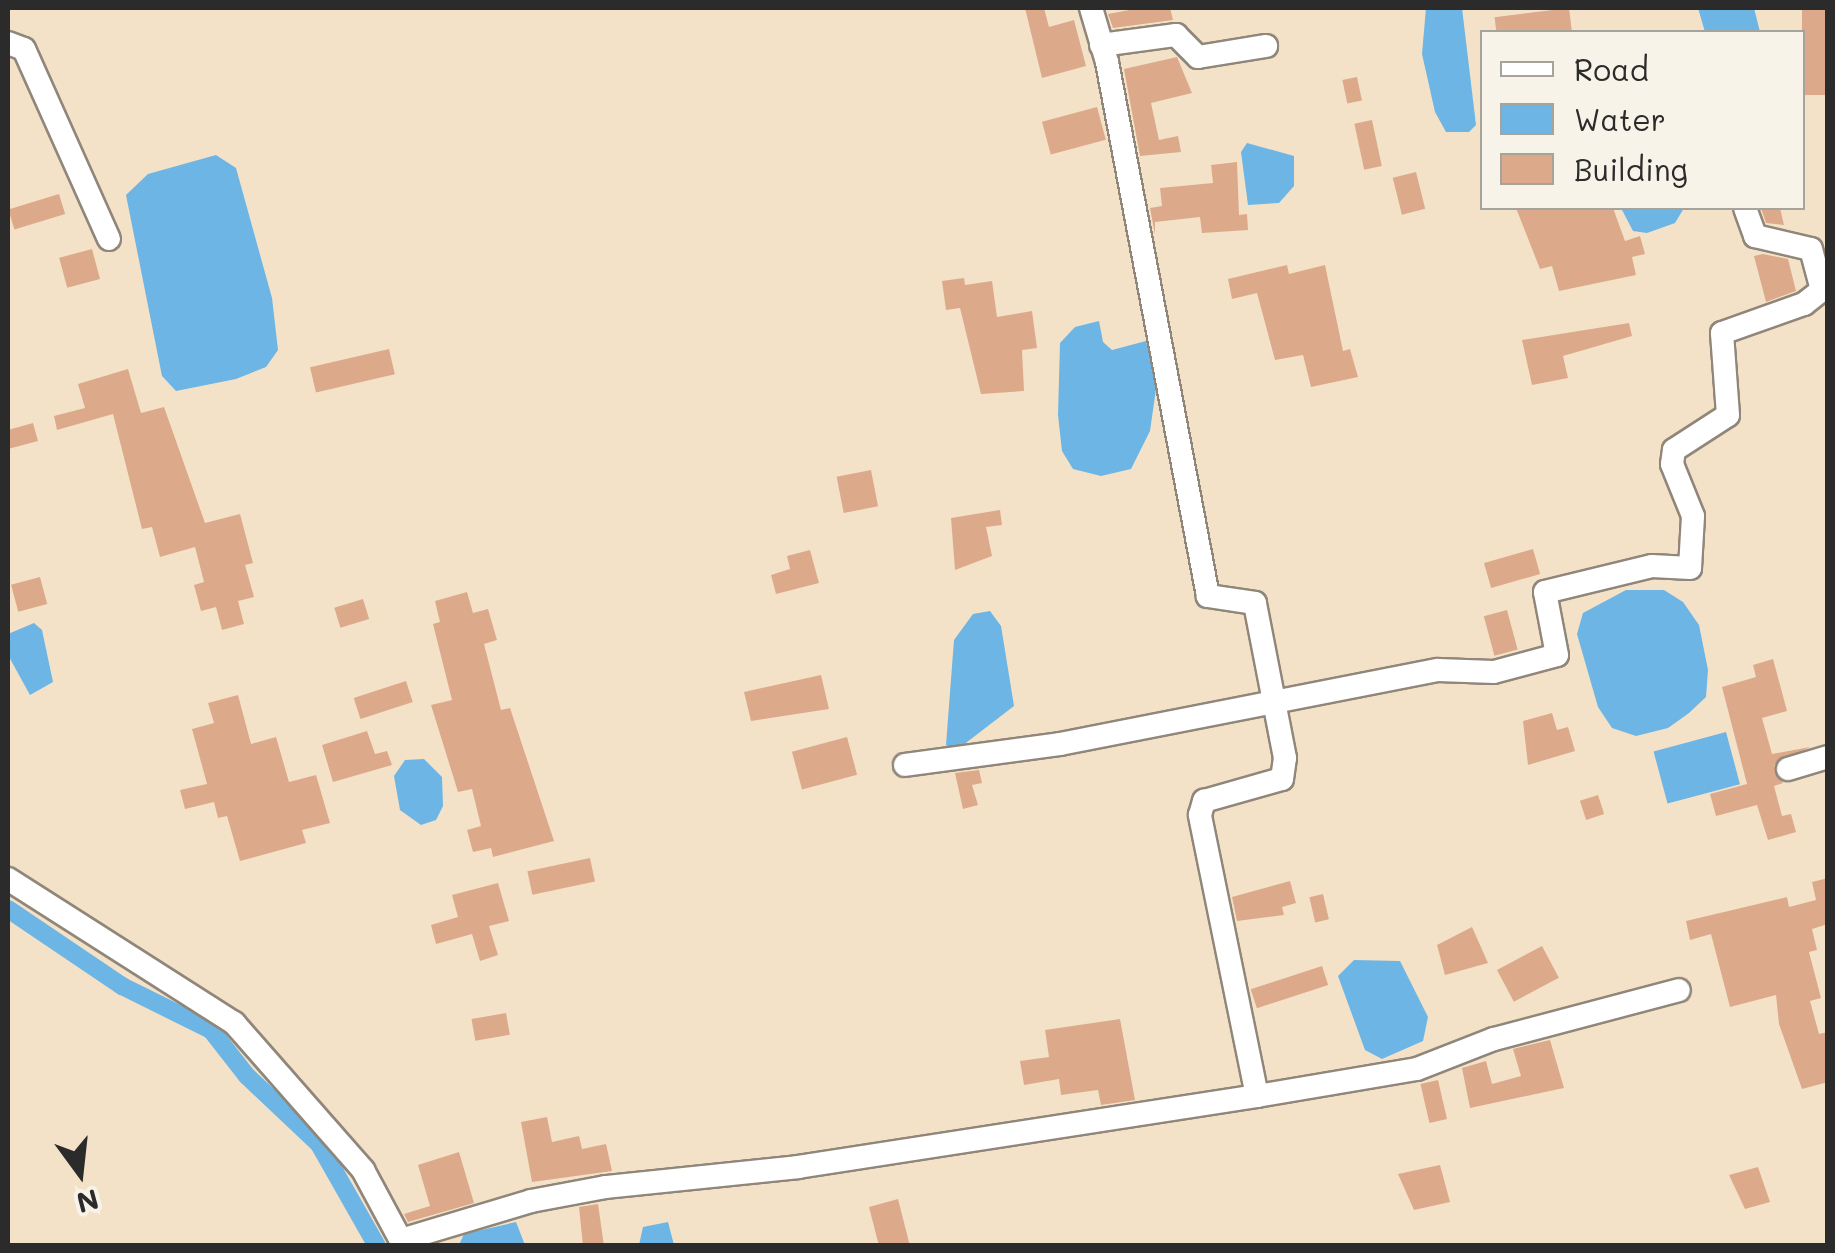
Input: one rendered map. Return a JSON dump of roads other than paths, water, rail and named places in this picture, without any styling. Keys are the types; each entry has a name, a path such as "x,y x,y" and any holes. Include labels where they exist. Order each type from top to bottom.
{"street":[{"path":"1090,8 1101,45 1208,596 1255,603 1286,758 1282,779 1204,801 1200,816 1257,1096"},
{"path":"1101,45 1176,35 1198,57 1266,46"},
{"path":"8,43 24,50 110,239"},
{"path":"906,764 1275,704 1438,670 1494,672 1556,655 1545,592 1652,566 1690,568 1693,516 1672,464 1674,450 1728,415 1722,333 1804,304 1824,286 1811,249 1754,236 1746,210"},
{"path":"1788,769 1828,757"},
{"path":"8,879 234,1022 363,1170 403,1243 455,1221 606,1187 798,1167 1418,1068 1494,1039 1679,990"}],"water":[{"path":"1426,8 1462,8 1476,125 1469,132 1446,132 1435,112 1422,54"},
{"path":"1698,8 1754,8 1760,30 1704,30"},
{"path":"1247,143 1294,156 1294,186 1279,203 1248,205 1241,152"},
{"path":"216,155 236,168 272,298 278,350 266,367 236,379 176,391 162,376 126,195 148,174"},
{"path":"1622,210 1683,210 1675,223 1647,233 1633,231"},
{"path":"1099,321 1103,342 1112,350 1146,341 1157,382 1150,431 1131,469 1101,476 1073,469 1062,451 1058,415 1060,343 1075,327"},
{"path":"1626,590 1664,590 1683,602 1699,625 1708,670 1706,697 1689,713 1668,728 1636,736 1612,728 1598,707 1577,634 1583,613"},
{"path":"990,611 1001,626 1014,706 954,752 946,745 954,640 973,614"},
{"path":"34,623 42,630 53,682 30,695 8,655 8,634"},
{"path":"1726,732 1740,784 1668,804 1654,751"},
{"path":"424,759 442,777 443,806 436,820 421,825 400,810 394,776 405,760"},
{"path":"1354,960 1400,961 1428,1017 1423,1041 1382,1059 1365,1050 1338,976"},
{"path":"516,1222 525,1245 459,1245 464,1234"},
{"path":"668,1222 674,1245 639,1245 643,1227"}],"waterway":[{"path":"8,909 122,986 211,1030 247,1076 319,1144 377,1246"}]}
